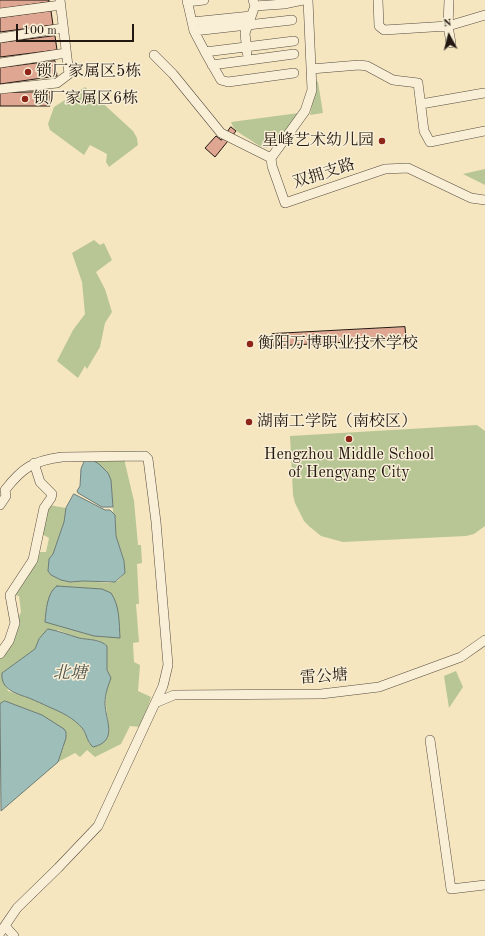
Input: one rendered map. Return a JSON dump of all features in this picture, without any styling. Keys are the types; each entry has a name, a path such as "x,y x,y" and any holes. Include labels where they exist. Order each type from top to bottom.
{"street":[{"path":"204,0 187,1 194,31 221,80 228,82 294,74"},
{"path":"248,60 245,33 254,3 284,4 303,0"},
{"path":"154,55 174,74 221,133 271,158 305,111 312,90 308,0"},
{"path":"378,0 379,26 384,30 448,26 485,15"},
{"path":"449,0 448,26 451,43"},
{"path":"0,14 60,3 69,74 57,83 0,89"},
{"path":"192,22 250,16"},
{"path":"194,31 292,20"},
{"path":"0,38 63,28"},
{"path":"205,52 294,41"},
{"path":"0,63 66,54"},
{"path":"212,65 294,54"},
{"path":"311,69 359,65 367,66 393,80 418,83 424,132 430,142 485,131"},
{"path":"421,104 484,93"},
{"name":"双拥支路","path":"271,158 272,166 285,203 385,169 408,168 471,198 485,200"},
{"path":"0,505 6,496 5,490 17,475 34,463 50,458 62,457 145,456 148,458 156,522 168,665 163,686 98,826 17,908 3,930 14,936"},
{"path":"0,654 9,641 15,623 10,595 33,560 44,508 52,494 40,482 34,463"},
{"name":"雷公塘","path":"155,703 174,695 321,694 379,687 460,657 485,640"},
{"path":"165,676 174,695"},
{"path":"430,740 451,889 485,885"}],"green space":[{"path":"315,80 318,82 323,113 310,115 315,91"},
{"path":"85,87 133,131 137,138 138,145 109,167 106,162 107,154 90,145 84,155 50,130 48,124 54,107"},
{"path":"299,113 279,140 265,148 259,146 238,132 231,122"},
{"path":"485,169 485,185 463,174"},
{"path":"94,240 100,245 104,243 112,260 96,272 105,289 112,312 105,323 100,347 87,369 85,366 78,378 57,361 73,330 85,314 82,282 72,253"},
{"path":"477,425 485,431 485,526 474,534 466,536 343,542 321,536 304,521 295,503 293,495 290,436"},
{"path":"89,458 125,458 134,501 138,545 141,545 142,563 137,564 139,604 136,604 139,642 133,643 134,662 140,665 138,691 151,697 141,727 130,726 121,744 95,757 87,750 80,757 75,753 58,762 64,746 42,715 5,701 0,704 0,658 21,612 19,596 14,595 33,566 37,564 40,552 46,552 49,538 42,534 49,505 66,508 64,522 53,554 49,559 48,571 51,575 61,580 70,582 83,581 109,583 118,581 125,573 124,561 116,536 116,521 113,513 111,480 108,473 99,464","holes":["58,630 78,638 100,641 107,646 107,670 110,678 106,693 106,706 109,733 89,744 83,729 69,717 38,701 8,691 2,673 35,649 39,639"]},
{"path":"456,671 463,687 449,708 444,676"}],"water":[{"path":"86,458 89,458 99,464 108,473 111,480 113,507 102,507 78,493 77,491 80,486 81,469"},
{"path":"74,494 105,510 110,510 115,515 116,536 124,561 125,573 115,582 70,582 61,580 51,575 48,571 49,559 53,554 64,522 66,508"},
{"name":"北塘","path":"57,586 102,589 111,593 118,609 120,638 94,636 45,622 49,597"},
{"name":"北塘","path":"48,629 79,638 98,641 107,646 107,670 111,678 105,700 109,729 106,740 101,744 93,747 89,743 83,729 71,719 58,711 15,693 4,684 2,673 35,649 39,639"},
{"name":"北塘","path":"5,701 42,715 64,729 66,732 66,738 58,762 1,811 0,704"}],"building":[{"path":"0,0 49,0 49,2 0,9"},
{"path":"51,11 53,25 0,32 0,18"},
{"path":"55,36 57,50 0,57 0,43"},
{"name":"锁厂家属区5栋","path":"55,61 57,76 0,84 0,68"},
{"name":"锁厂家属区6栋","path":"50,92 50,106 0,106 0,93"},
{"path":"231,127 236,131 215,157 205,148 216,136 221,140"},
{"path":"405,327 406,339 273,346 272,334"}],"place":[{"name":"锁厂家属区5栋","path":"28,72"},
{"name":"锁厂家属区6栋","path":"25,99"},
{"name":"星峰艺术幼儿园","path":"382,141"},
{"name":"衡阳万博职业技术学校","path":"250,344"},
{"name":"湖南工学院（南校区）","path":"249,422"},
{"name":"Hengzhou Middle School of Hengyang City","path":"349,439"}]}
